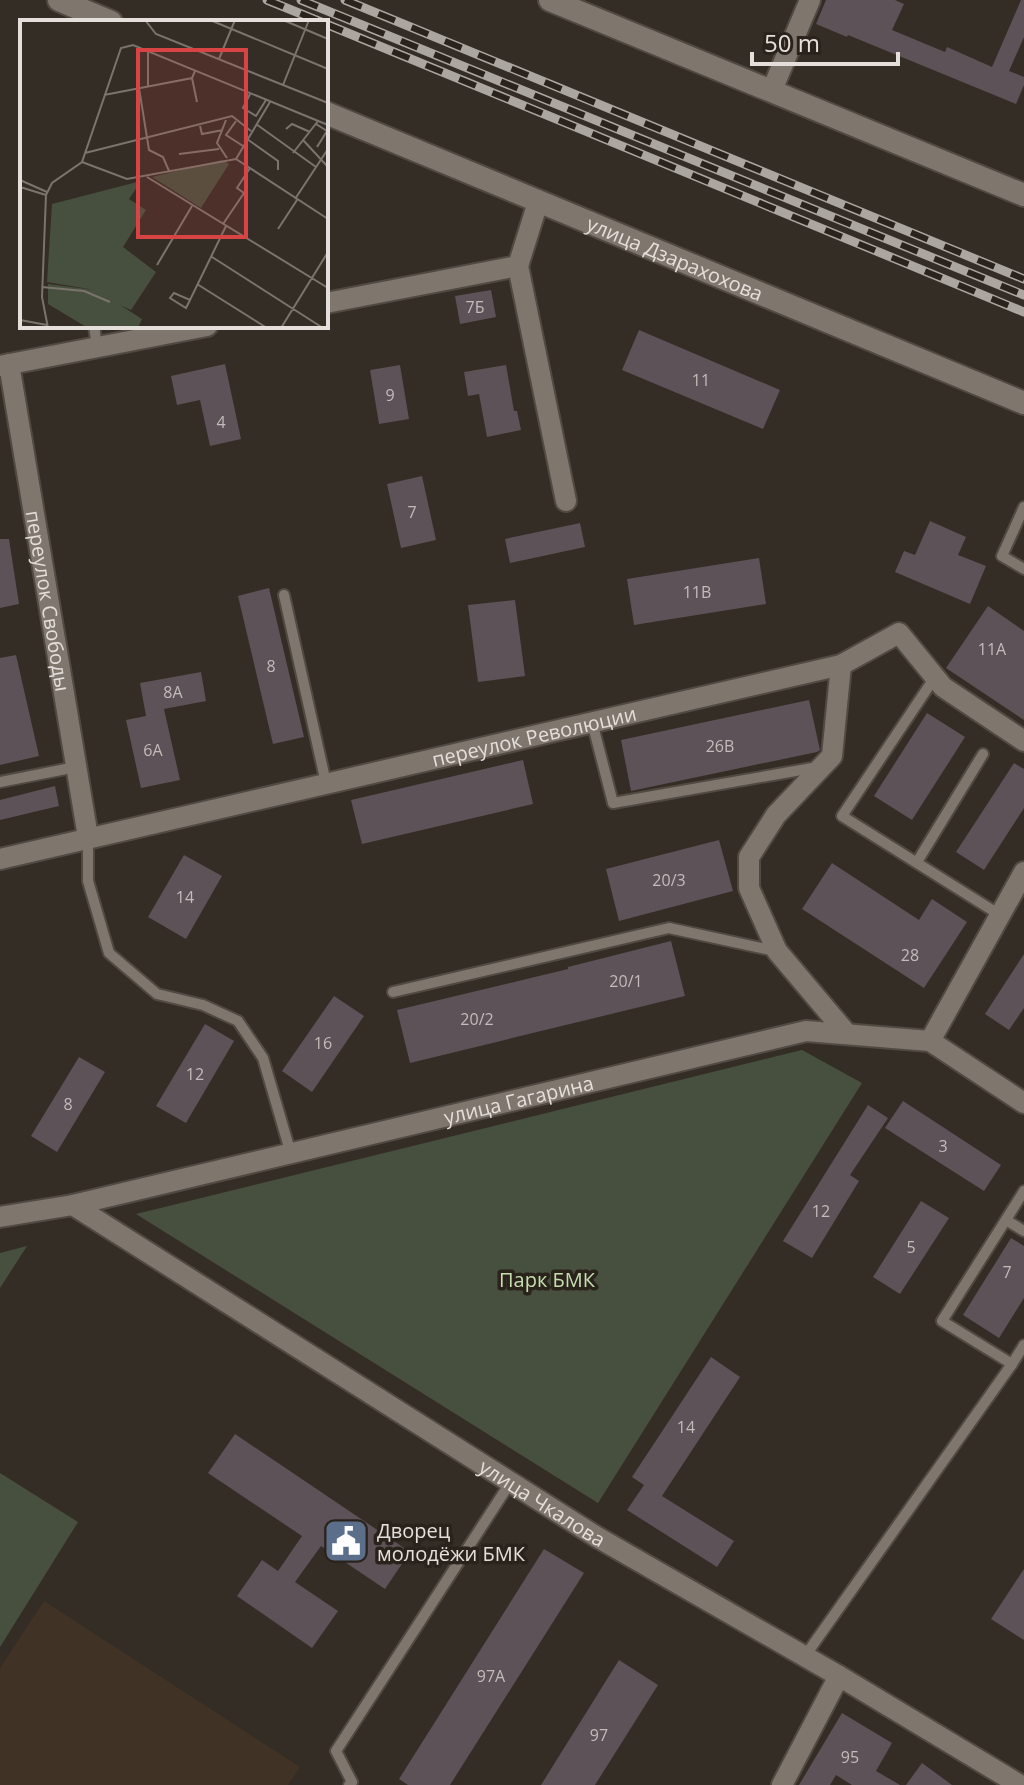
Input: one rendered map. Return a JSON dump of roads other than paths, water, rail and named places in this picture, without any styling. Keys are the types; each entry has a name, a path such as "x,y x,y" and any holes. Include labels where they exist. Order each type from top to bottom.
{"street":[{"path":"59,0 96,19"},
{"path":"550,0 1024,195"},
{"path":"772,90 810,0"},
{"name":"улица Дзарахохова","path":"328,114 1024,403"},
{"path":"538,202 518,266 566,501"},
{"path":"328,303 518,266"},
{"name":"переулок Свободы","path":"88,837 5,365 197,328"},
{"name":"переулок Революции","path":"0,859 841,665 899,633 943,687 1024,741"},
{"path":"841,665 832,756 776,815 749,857 749,888 777,951 847,1034"},
{"path":"930,1041 1024,872"},
{"name":"улица Гагарина","path":"0,1217 73,1205 806,1031 930,1041 1024,1103"},
{"name":"улица Чкалова","path":"73,1205 597,1537 805,1656 1020,1785"},
{"path":"782,1785 839,1676"}],"lane":[{"path":"94,328 97,347"},
{"path":"1024,507 1002,556 1024,569"},
{"path":"284,595 326,783"},
{"path":"935,677 842,816 1000,915"},
{"path":"592,722 613,803 823,766"},
{"path":"917,862 983,754"},
{"path":"0,782 76,767"},
{"path":"88,837 88,881 109,953 157,994 203,1005 238,1021 263,1058 291,1154"},
{"path":"393,992 669,928 777,951"},
{"path":"1012,1364 942,1321 1024,1191"},
{"path":"1006,1220 1024,1231"},
{"path":"805,1656 1024,1345"},
{"path":"349,1785 352,1782 336,1751 510,1483"}],"railway":[{"path":"267,0 316,20"},
{"path":"301,0 1024,295"},
{"path":"345,0 1024,279"},
{"path":"328,25 1024,312"}],"place":[{"name":"Дворец молодёжи БМК","path":"346,1541"}],"park label":[{"name":"Парк БМК","path":"547,1279"}]}
